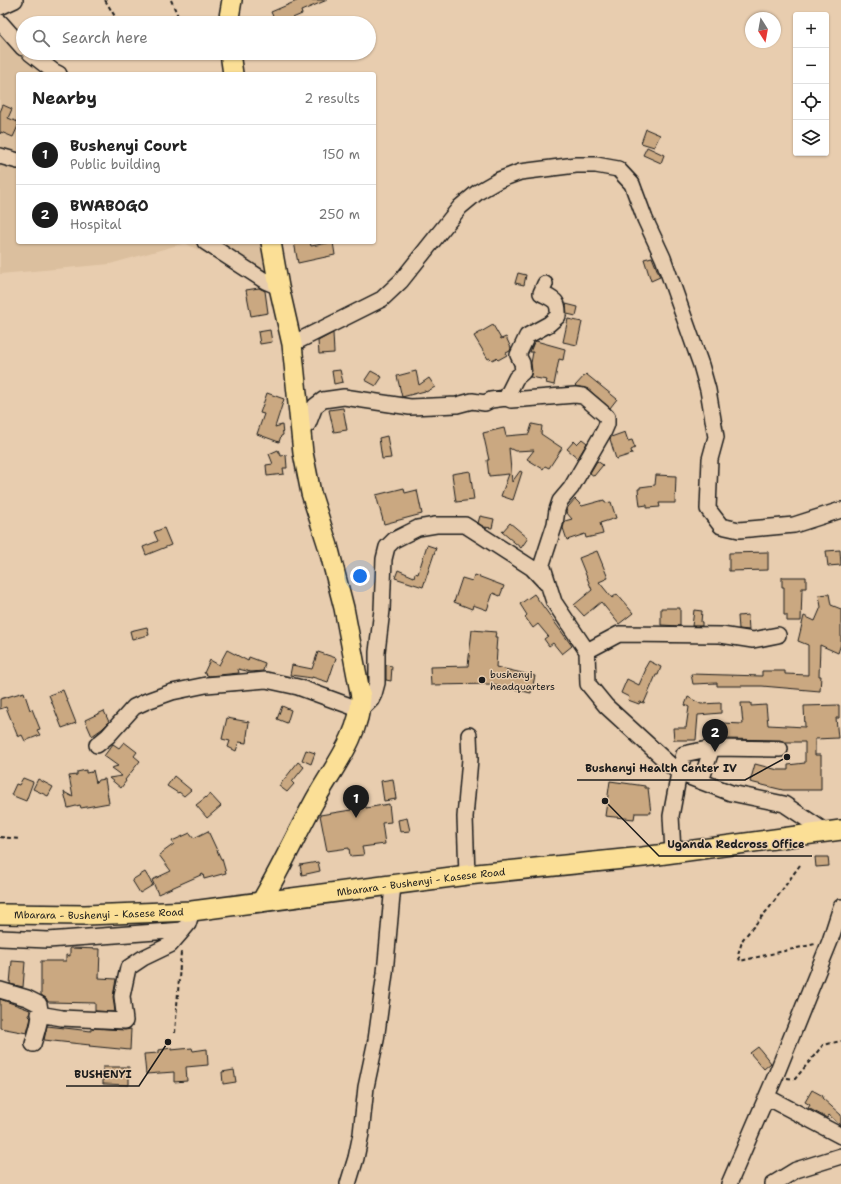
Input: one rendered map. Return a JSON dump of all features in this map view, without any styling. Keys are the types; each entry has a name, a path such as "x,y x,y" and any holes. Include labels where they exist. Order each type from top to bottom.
{"main road":[{"path":"229,16 232,0"},
{"path":"231,60 233,72"},
{"path":"261,902 313,803 340,760 353,731 360,710 360,686 344,608 328,546 311,493 303,453 292,344 279,287 271,244"},
{"name":"Mbarara - Bushenyi - Kasese Road","path":"0,914 85,915 192,911 467,874 673,852 834,831"}],"street":[{"path":"0,7 15,0"},
{"path":"0,22 16,40"},
{"path":"39,60 55,72"},
{"path":"0,156 16,160"},
{"path":"292,344 382,299 401,281 460,207 478,192 499,180 520,172 576,165 607,166 618,169 632,184 645,219 663,258 701,365 708,390 716,437 710,459 708,509 721,526 739,530 794,525 841,510"},
{"path":"208,244 265,281 279,287"},
{"path":"506,398 516,378 523,372 522,363 518,355 527,336 549,324 558,316 559,307 555,300 541,293 545,284"},
{"path":"300,430 308,424 315,406 323,400 344,397 410,407 457,405 472,401 485,403 491,400 506,398 511,400 580,395 588,400 607,417 607,424 571,488 560,501 555,524 542,564 554,602 587,651 588,684 606,706 679,773 731,793 784,804 834,831"},
{"path":"97,745 108,736 134,707 172,692 206,685 266,680 298,687 360,710 371,700 376,683 377,652 382,610 384,559 387,547 394,540 418,528 436,525 464,525 532,568 549,586"},
{"path":"587,651 620,634 721,634 753,640 778,635"},
{"path":"467,874 465,817 470,759 469,735"},
{"path":"701,781 712,748"},
{"path":"673,852 671,816 684,754 712,748 780,749"},
{"path":"348,1184 356,1158 361,1134 366,1087 376,1040 385,973 393,885"},
{"path":"728,1184 776,1075 830,941 841,907"},
{"path":"40,1014 62,1018 125,1021 122,996 128,968 143,958 170,945 188,924 192,911"},
{"path":"0,938 48,940 183,930"},
{"path":"0,990 27,998 39,1004 40,1014 33,1044"},
{"path":"767,1097 841,1136"},
{"path":"773,1184 796,1170 841,1156"}],"path":[{"path":"105,0 115,16"},
{"path":"171,0 179,16"},
{"path":"0,837 20,839"},
{"path":"800,865 770,907 743,939 738,954 740,960 830,941"},
{"path":"175,1033 183,930"},
{"path":"776,1075 795,1079 823,1045 841,1041"}],"shaded area":[{"path":"0,29 16,40 16,60 43,60 60,72 16,72 16,244 181,244 110,264 0,274"},
{"path":"187,244 263,244 275,291"}],"building":[{"path":"299,0 327,0 301,11 302,14 297,16 273,16 271,12"},
{"path":"3,105 12,109 8,118 16,121 16,130 13,137 1,132 0,134 0,112"},
{"path":"646,129 660,135 654,147 641,143"},
{"path":"647,147 664,155 661,163 643,155"},
{"path":"294,244 310,244 311,246 333,244 335,255 298,263"},
{"path":"652,257 660,277 651,281 644,259"},
{"path":"518,273 526,275 524,285 515,283"},
{"path":"259,288 265,291 268,313 251,316 246,290"},
{"path":"566,304 578,307 576,316 567,314"},
{"path":"568,319 582,322 577,345 563,342"},
{"path":"493,325 501,339 506,337 511,348 510,351 506,353 507,355 498,360 496,358 492,360 490,358 488,359 474,336"},
{"path":"270,330 272,342 260,344 258,332"},
{"path":"333,333 334,353 319,354 318,341"},
{"path":"536,341 565,349 563,360 559,359 554,385 546,383 547,380 530,377 532,371 531,363 533,352 530,352 534,342"},
{"path":"340,370 343,382 334,384 332,371"},
{"path":"371,371 382,377 376,386 365,380"},
{"path":"416,371 419,385 429,378 435,387 426,392 402,397 397,376"},
{"path":"586,374 617,399 610,408 588,389 575,386"},
{"path":"267,393 284,399 275,427 282,425 283,435 281,436 279,442 257,434 264,414 260,413"},
{"path":"343,408 347,430 334,432 329,410"},
{"path":"532,424 542,426 541,434 562,448 549,468 545,466 543,469 527,459 534,450 515,451 509,448 512,482 520,471 522,472 513,500 501,496 509,474 489,476 487,460 489,460 483,433 504,428 506,436 529,434"},
{"path":"625,432 628,441 632,440 635,448 631,450 632,454 616,459 610,439 611,437"},
{"path":"387,436 391,458 382,459 379,438"},
{"path":"582,439 587,443 578,458 567,449 574,441 577,444"},
{"path":"278,450 281,456 286,455 287,468 283,468 284,474 267,476 266,465 273,464 269,454"},
{"path":"597,461 603,465 594,476 590,473"},
{"path":"470,471 474,500 456,502 452,474"},
{"path":"656,475 676,476 675,503 659,503 660,507 647,508 647,505 640,506 638,489 640,489 640,487 655,485"},
{"path":"404,488 405,493 417,490 422,514 384,524 376,495"},
{"path":"575,499 582,506 604,500 605,503 611,502 616,518 600,523 603,534 586,538 585,534 567,540 563,528 565,521 572,519 566,512 568,507"},
{"path":"480,516 494,519 492,528 484,527 478,523"},
{"path":"510,523 528,538 521,548 502,532"},
{"path":"164,528 171,545 146,555 143,547 158,541 154,532"},
{"path":"427,545 436,548 423,587 395,578 398,570 414,577 415,573 418,574"},
{"path":"840,550 841,565 828,566 826,551"},
{"path":"597,551 608,578 599,582 612,598 617,594 633,613 619,624 601,602 584,616 574,605 592,590 579,558"},
{"path":"768,552 768,570 729,571 729,553"},
{"path":"475,575 504,586 500,596 493,593 487,610 473,605 472,609 454,602 462,578 472,581"},
{"path":"782,577 806,577 806,588 802,588 801,621 787,621 787,615 784,615 784,587 782,587"},
{"path":"534,594 572,646 562,654 553,643 549,646 544,639 548,636 538,624 533,628 525,617 527,615 520,604"},
{"path":"829,594 831,605 841,609 841,644 838,653 820,645 820,691 762,686 717,686 717,683 693,684 691,674 762,676 762,671 785,671 785,674 808,675 808,645 798,641 804,616 815,621 821,607 819,595"},
{"path":"661,608 680,608 680,626 661,625"},
{"path":"694,610 702,611 702,626 692,626"},
{"path":"748,615 749,630 739,629 738,616"},
{"path":"147,627 149,635 132,639 130,631"},
{"name":"bushenyi headquarters","path":"472,630 496,632 496,667 535,676 531,693 493,684 431,685 430,667 468,666"},
{"path":"227,650 248,661 249,657 265,663 263,671 251,672 238,669 239,673 209,676 204,673 210,660 219,665"},
{"path":"318,652 336,658 328,682 312,677 290,675 292,665 312,669"},
{"path":"649,661 661,667 644,703 640,702 639,704 628,700 629,697 621,693 627,679 639,685"},
{"path":"386,665 392,666 391,681 386,680"},
{"path":"63,690 76,723 62,728 49,695"},
{"path":"24,692 30,710 32,709 40,729 37,730 40,735 25,741 22,735 18,737 6,707 0,709 0,699"},
{"path":"688,697 701,704 721,703 721,713 698,715 696,740 674,740 673,728 686,728 689,707 685,705"},
{"path":"741,703 751,703 751,706 766,705 768,725 805,727 804,706 839,705 839,718 836,718 838,738 815,739 815,755 821,755 821,790 783,790 750,782 755,764 778,770 788,770 788,765 805,763 805,742 723,739 722,723 743,724"},
{"path":"282,706 291,710 287,723 277,719"},
{"path":"104,711 109,722 92,736 85,720"},
{"path":"227,718 249,722 246,743 239,742 236,751 228,747 230,741 222,739"},
{"path":"124,742 137,752 134,756 140,761 125,780 126,781 121,788 109,778 122,776 111,768 118,766 104,756 113,744 119,748"},
{"path":"306,750 315,753 311,764 302,760"},
{"path":"298,762 304,767 292,782 294,784 287,792 279,786"},
{"path":"86,770 86,773 91,773 93,770 96,783 98,780 105,779 109,803 81,808 80,805 68,808 64,792 73,797 69,776 77,775 77,772"},
{"path":"174,776 191,790 184,796 167,786"},
{"path":"23,778 33,782 26,801 11,795 16,784 19,785"},
{"path":"38,779 53,787 48,796 33,789"},
{"path":"393,779 396,799 384,801 381,781"},
{"path":"610,781 645,786 645,788 648,788 651,813 635,813 634,819 605,816"},
{"path":"362,790 366,808 389,804 391,822 382,823 385,844 362,847 364,855 350,856 349,848 327,851 320,815 351,810 347,793"},
{"path":"210,794 221,806 207,818 196,805"},
{"path":"407,818 410,831 400,832 398,820"},
{"path":"208,831 222,859 226,873 204,879 203,874 158,894 152,880 171,871 159,855 174,844 172,841 190,833 194,838"},
{"path":"815,857 828,857 829,866 816,867"},
{"path":"318,862 320,871 302,875 300,865"},
{"path":"145,872 153,885 140,893 132,880"},
{"path":"70,948 100,949 99,978 116,979 113,997 115,1012 95,1011 95,1003 48,1002 46,998 41,995 41,961 66,961 66,955 70,956"},
{"path":"12,961 25,962 23,987 10,984"},
{"path":"0,999 30,1010 29,1016 31,1018 27,1033 0,1028"},
{"path":"47,1026 91,1031 91,1028 131,1029 130,1050 44,1040"},
{"path":"758,1047 771,1063 764,1069 750,1053"},
{"path":"171,1048 171,1050 192,1048 193,1051 207,1049 208,1065 186,1067 187,1081 174,1082 174,1072 146,1074 144,1054 159,1053 159,1050"},
{"path":"103,1067 129,1067 129,1085 103,1084"},
{"path":"234,1070 236,1082 223,1084 222,1072"},
{"path":"812,1090 823,1096 822,1098 841,1115 841,1126 829,1115 827,1118 808,1108 810,1105 805,1102"}],"place":[{"name":"bushenyi headquarters","path":"482,680"},
{"name":"BWABOGO","path":"715,752"},
{"name":"Bushenyi Health Center IV","path":"787,757"},
{"name":"Uganda Redcross Office","path":"605,801"},
{"name":"Bushenyi Court","path":"356,818"},
{"name":"BUSHENYI","path":"168,1042"}]}
